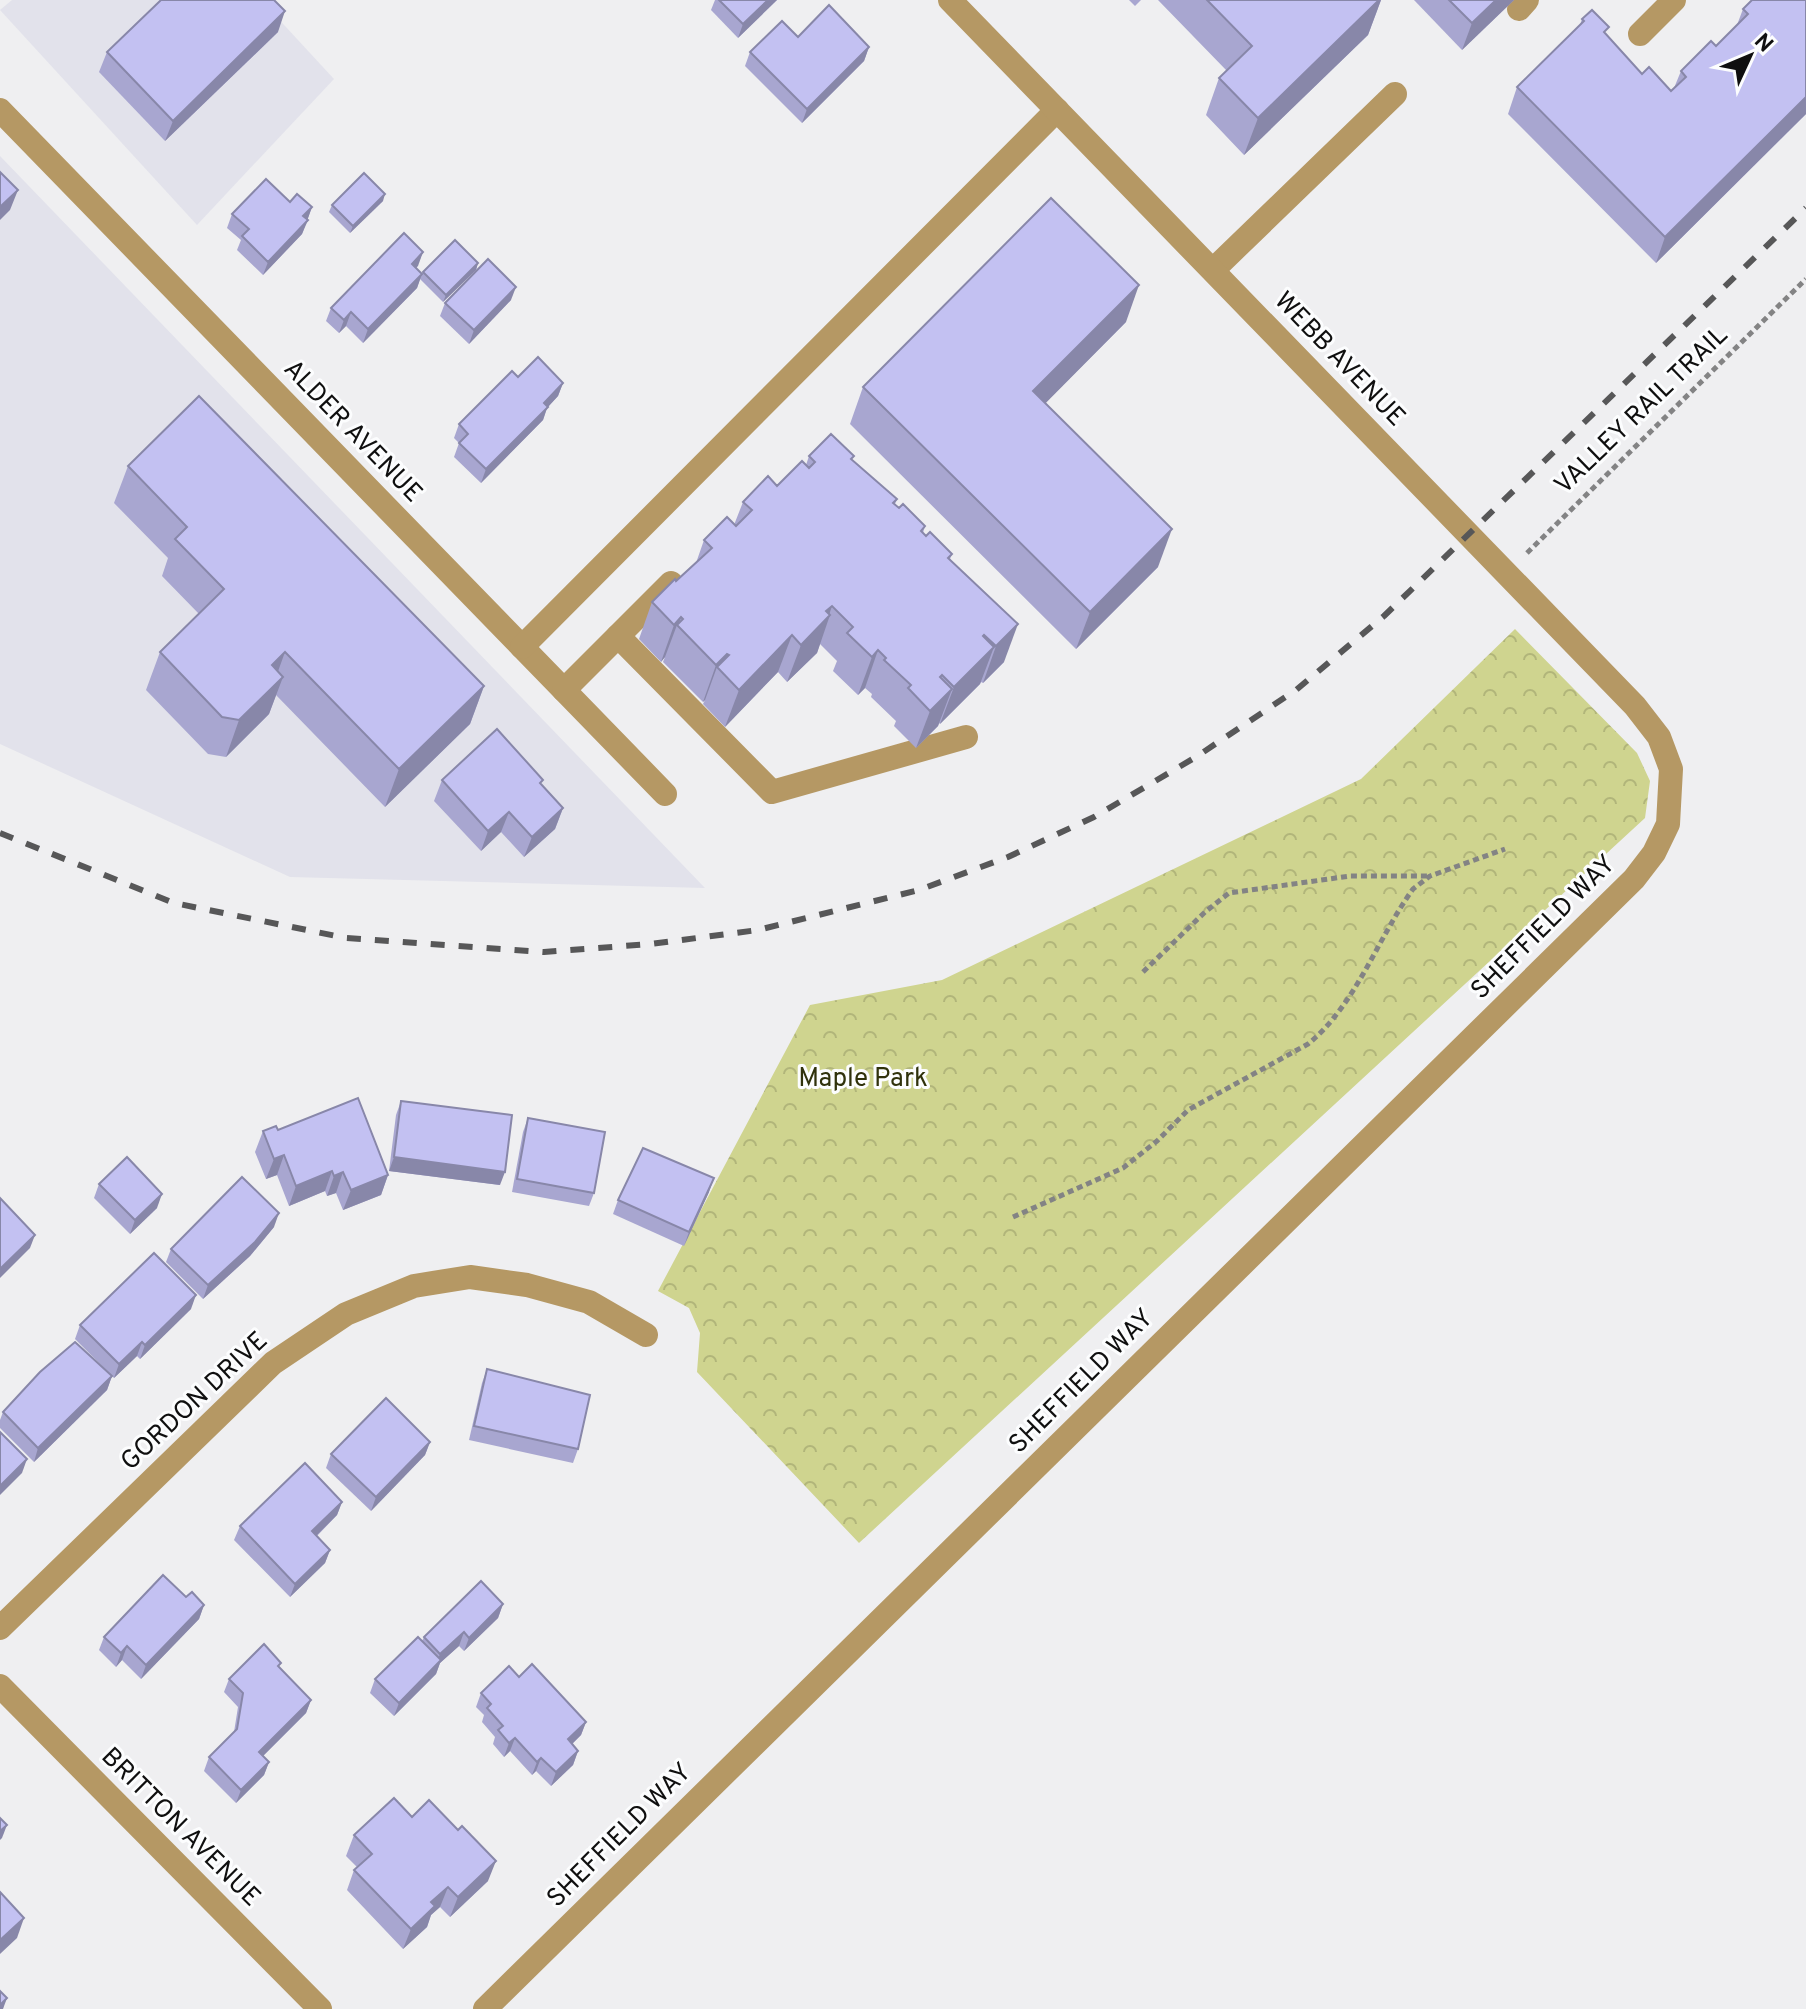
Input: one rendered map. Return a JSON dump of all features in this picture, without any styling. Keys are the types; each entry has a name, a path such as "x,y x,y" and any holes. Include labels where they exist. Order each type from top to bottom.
{"street":[{"name":"WEBB AVENUE","path":"950,0 1635,706 1659,737 1671,769"},
{"path":"1640,34 1674,0"},
{"path":"1213,270 1395,94"},
{"name":"ALDER AVENUE","path":"0,110 665,794"},
{"path":"522,647 1057,110"},
{"path":"564,690 671,583"},
{"path":"618,636 772,792 966,737"},
{"name":"SHEFFIELD WAY","path":"485,2009 1634,879 1654,853 1668,824 1671,769"},
{"name":"GORDON DRIVE","path":"0,1628 273,1363 346,1314 414,1286 470,1277 527,1285 589,1302 646,1335"},
{"name":"BRITTON AVENUE","path":"0,1686 320,2009"}],"path":[{"name":"VALLEY RAIL TRAIL","path":"1507,573 1806,279"},
{"path":"1013,1217 1123,1168 1157,1141 1188,1110 1316,1038 1341,1009 1413,889 1430,876 1505,849"},
{"path":"1143,972 1229,893 1350,876 1430,876"}],"shaded area":[{"path":"12,0 261,0 334,79 197,225 0,10"},
{"path":"0,156 705,888 290,877 0,744"}],"green space":[{"name":"Maple Park","path":"1515,629 1637,753 1650,781 1645,818 859,1543 697,1372 700,1333 689,1308 658,1291 810,1005 942,980 1361,779"}],"building":[{"path":"161,0 274,0 285,11 173,121 107,52"},
{"path":"719,0 768,0 743,24"},
{"path":"1207,0 1379,0 1258,118 1219,78 1252,46"},
{"path":"1449,0 1496,0 1472,23"},
{"path":"1752,0 1806,0 1806,97 1665,237 1517,87 1592,10 1609,27 1604,32 1642,74 1649,67 1671,91 1686,77 1681,71 1711,41 1716,46 1748,14 1743,9"},
{"path":"829,5 869,47 807,109 750,52 782,21 798,37"},
{"path":"0,172 18,190 0,207"},
{"path":"364,173 385,194 353,226 332,205"},
{"path":"266,179 290,202 297,194 312,207 303,216 308,220 268,262 242,236 249,229 232,214"},
{"path":"1051,198 1139,285 1033,391 1172,529 1090,612 863,387"},
{"path":"404,233 423,252 412,264 422,274 368,329 351,312 344,320 331,308"},
{"path":"455,240 478,263 446,295 423,272"},
{"path":"488,259 516,287 474,330 445,303"},
{"path":"538,357 563,383 544,403 548,407 486,469 459,443 468,434 459,424 512,371 518,377"},
{"path":"199,396 484,686 399,769 285,652 272,665 283,677 239,720 222,717 160,652 224,589 175,539 187,527 128,466"},
{"path":"831,434 854,456 851,459 897,499 893,503 899,508 903,504 925,526 921,531 926,536 930,532 952,554 948,558 1018,624 996,646 984,635 994,647 954,687 942,675 940,677 952,689 930,711 908,688 911,685 884,660 886,658 878,650 872,657 847,633 853,627 832,606 826,611 830,615 801,645 792,635 739,690 717,667 729,655 716,665 677,625 683,619 681,617 674,625 652,602 712,548 704,540 727,517 736,526 752,510 743,502 768,476 777,486 802,461 809,468 815,462 809,456"},
{"path":"497,729 543,780 540,783 563,808 532,837 509,812 488,831 442,780"},
{"path":"358,1098 388,1175 351,1190 343,1172 334,1176 332,1171 296,1186 284,1155 274,1159 263,1131 276,1126 278,1130"},
{"path":"401,1101 512,1115 505,1172 394,1157"},
{"path":"528,1118 605,1132 594,1193 517,1179"},
{"path":"643,1148 714,1178 689,1232 618,1200"},
{"path":"127,1157 162,1194 135,1220 99,1184"},
{"path":"242,1177 279,1213 255,1242 208,1285 171,1249"},
{"path":"0,1198 35,1235 0,1269"},
{"path":"154,1253 196,1295 145,1345 142,1342 119,1364 80,1325"},
{"path":"75,1342 112,1376 38,1448 3,1412 40,1372"},
{"path":"487,1369 590,1395 578,1449 474,1426"},
{"path":"386,1398 430,1442 376,1497 331,1454"},
{"path":"0,1432 27,1459 0,1486"},
{"path":"305,1463 342,1502 312,1531 330,1550 295,1584 240,1526"},
{"path":"163,1575 186,1597 192,1592 204,1605 146,1665 127,1646 121,1653 104,1637"},
{"path":"481,1581 503,1604 469,1638 464,1632 440,1654 424,1637"},
{"path":"418,1637 441,1660 399,1703 375,1679"},
{"path":"264,1644 281,1663 278,1666 311,1700 259,1752 269,1762 241,1790 209,1757 237,1729 243,1693 229,1679"},
{"path":"532,1664 586,1722 568,1739 578,1751 556,1772 541,1758 537,1762 515,1738 509,1743 498,1730 503,1726 487,1708 491,1704 481,1693 509,1666 519,1677"},
{"path":"394,1798 412,1817 429,1800 458,1830 462,1826 496,1861 458,1897 448,1887 431,1902 435,1906 411,1929 354,1870 372,1854 354,1835"},
{"path":"0,1818 7,1825 0,1831"},
{"path":"0,1892 24,1918 0,1940"},
{"path":"0,1991 7,1998 0,2005"}],"railway":[{"path":"0,833 174,903 346,938 544,952 651,944 758,930 919,890 1008,857 1094,817 1196,757 1296,690 1384,616 1806,208"}]}
